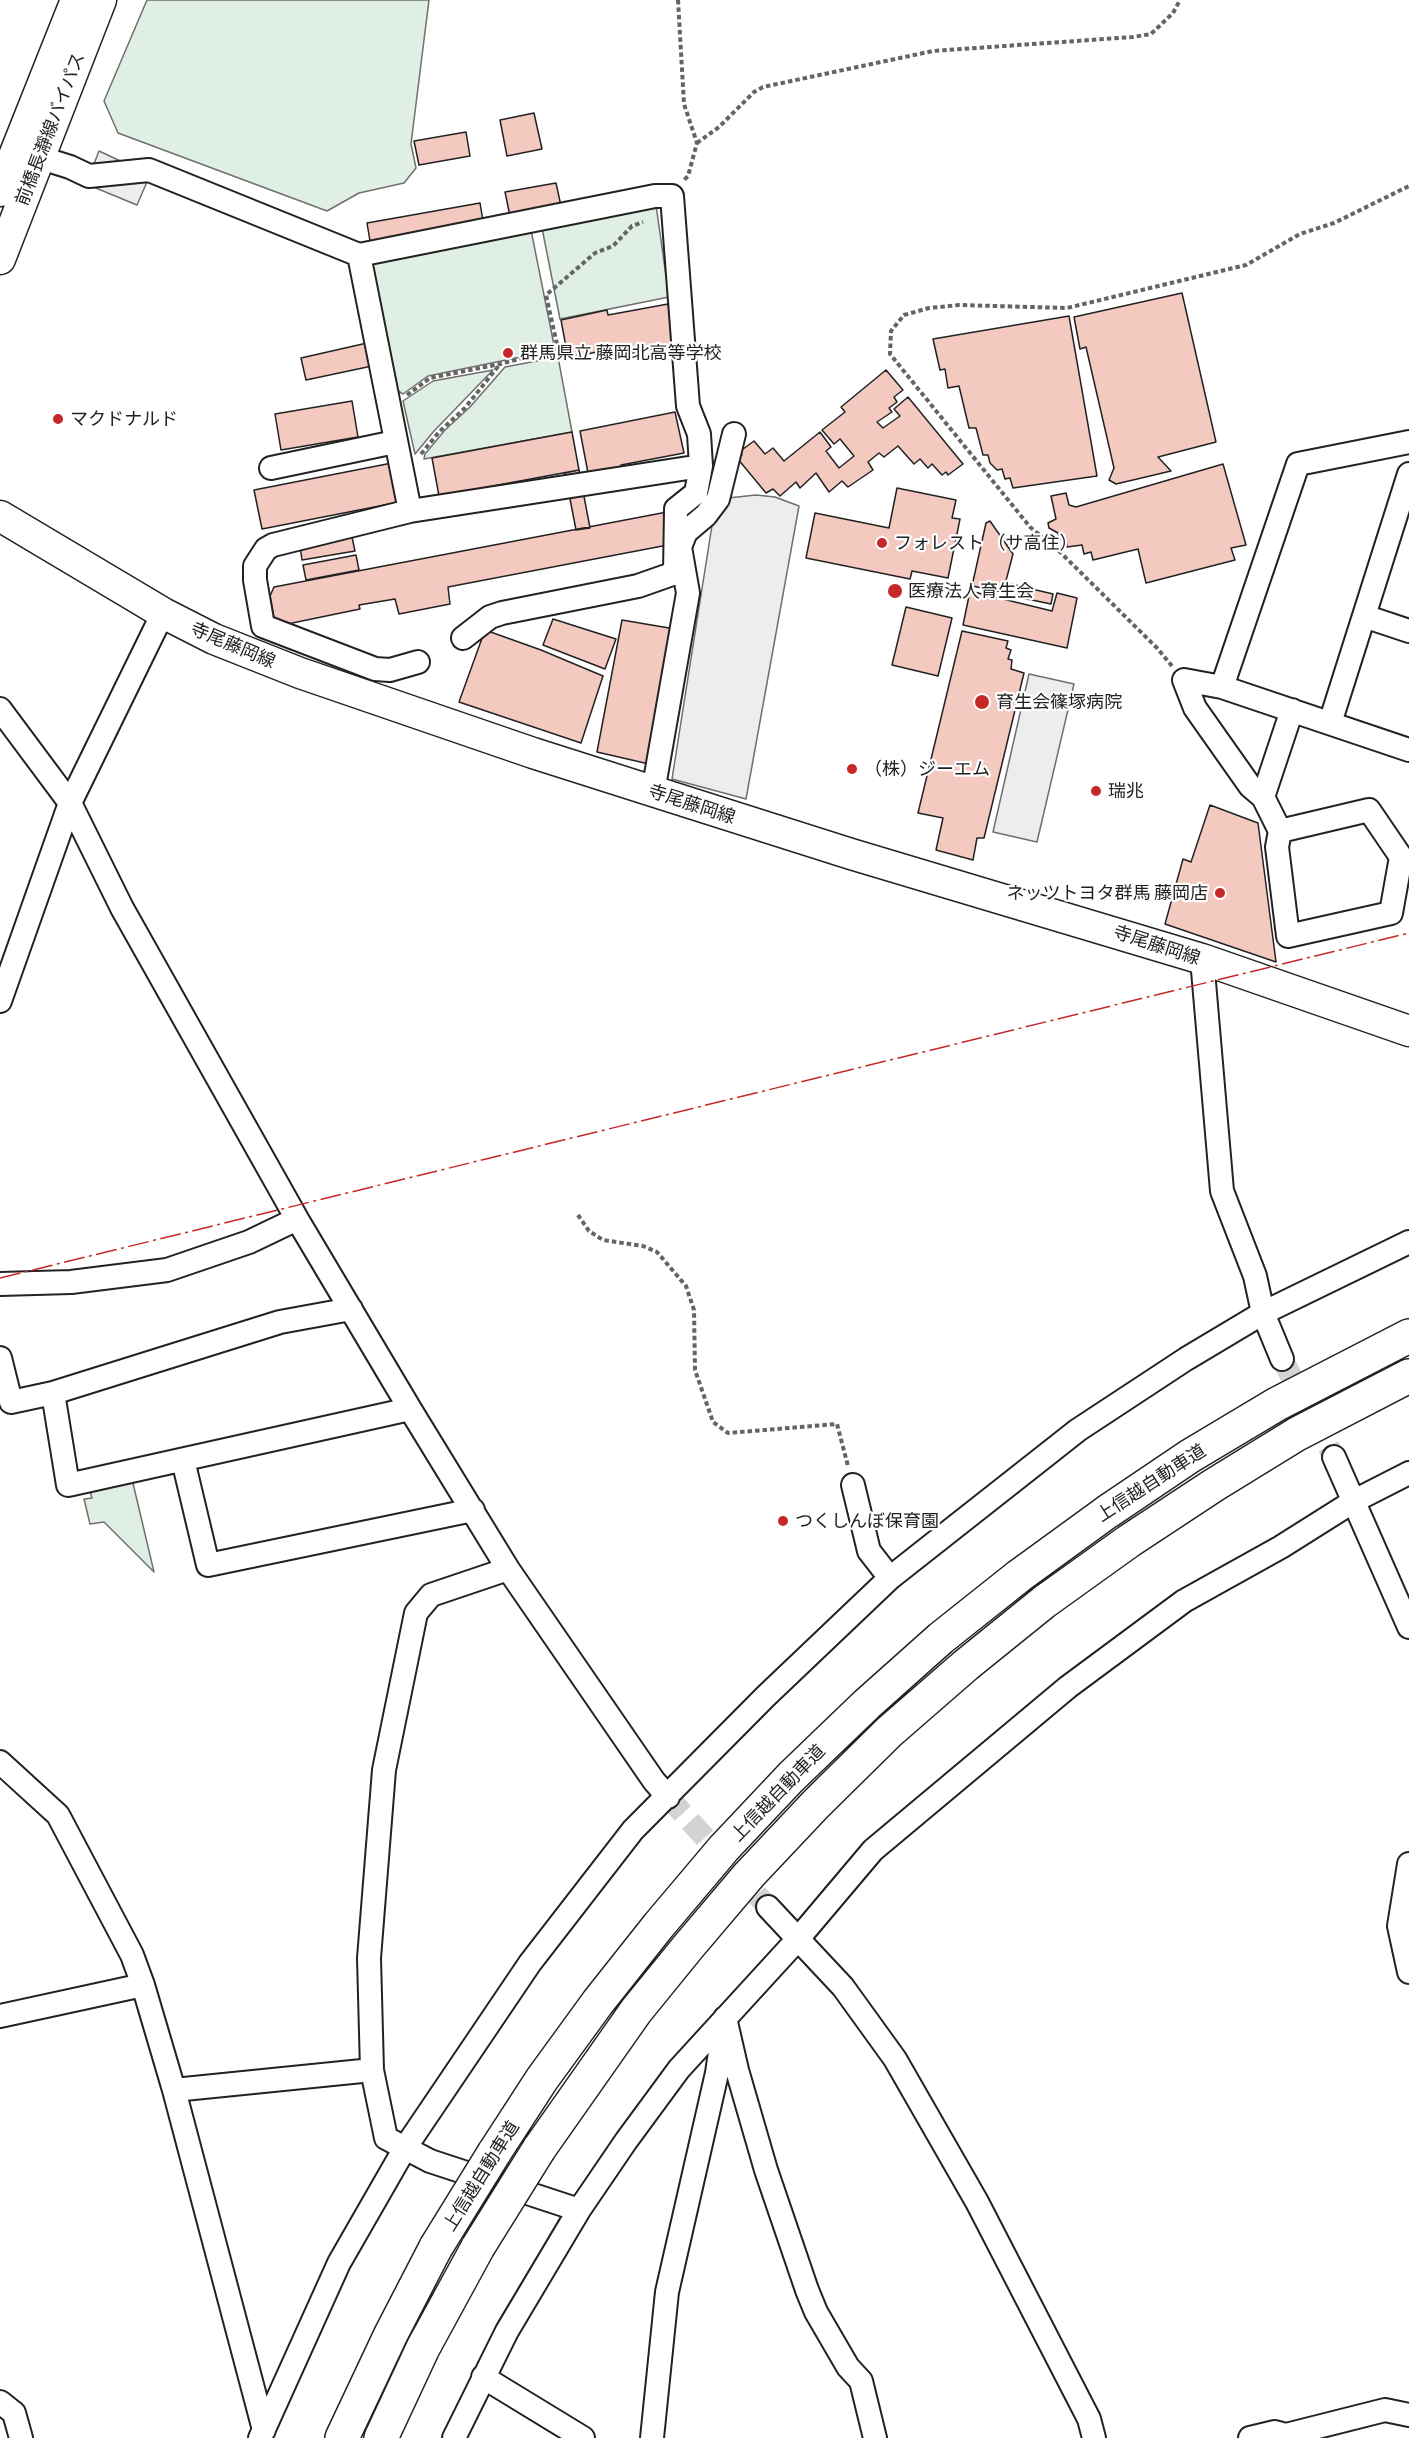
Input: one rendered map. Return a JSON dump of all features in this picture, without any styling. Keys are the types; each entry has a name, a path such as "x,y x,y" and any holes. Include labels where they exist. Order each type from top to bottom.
{"highway":[{"name":"上信越自動車道","path":"342,2438 391,2334 436,2247 542,2079 659,1925 724,1848 776,1793 867,1704 941,1638 1018,1576 1190,1456 1276,1404 1409,1336"},
{"name":"上信越自動車道","path":"381,2438 423,2348 478,2247 539,2149 636,2011 749,1875 816,1804 889,1732 966,1665 1044,1602 1129,1541 1214,1485 1298,1434 1409,1376"}],"main road":[{"name":"前橋長瀞線バイパス","path":"0,190 76,0"},
{"name":"前橋長瀞線バイパス","path":"0,259 101,0"},
{"name":"寺尾藤岡線","path":"0,516 163,614 214,639 300,673 654,792 851,854 1202,959 1409,1031"}],"street":[{"path":"38,157 70,167 89,176 148,170 359,255 655,196 672,196 688,406 699,434 701,466 696,493 676,509 675,573 638,586 502,613 490,617 463,638"},
{"path":"359,255 387,401 403,466 410,511"},
{"path":"654,792 688,593 680,547 686,532 706,514 718,499 734,434"},
{"path":"271,468 396,442"},
{"path":"1222,687 1299,464 1409,442"},
{"path":"418,662 390,670 375,669 264,626 255,580 255,567 266,549 273,544 410,511 701,466"},
{"path":"1330,723 1364,616 1403,512 1409,474"},
{"path":"0,1002 70,803 163,614"},
{"path":"1364,616 1409,631"},
{"path":"1184,681 1222,687 1409,750"},
{"path":"1184,681 1195,708 1250,786 1263,797 1280,831 1277,847 1288,936 1390,913 1401,857 1369,810 1280,831"},
{"path":"0,709 70,803 122,908 297,1219 508,1569 654,1781 668,1797"},
{"path":"1263,797 1292,710"},
{"path":"1202,959 1222,1191 1255,1276 1263,1312 1282,1359"},
{"path":"0,1284 71,1282 167,1270 249,1242 297,1219"},
{"path":"262,2434 339,2263 405,2148 530,1963 633,1830 766,1696 890,1578 1078,1430 1263,1312 1409,1242"},
{"path":"0,1358 11,1401 53,1393 280,1322 351,1309"},
{"path":"53,1393 68,1485 410,1409"},
{"path":"1334,1457 1409,1626"},
{"path":"183,1461 208,1565 473,1510"},
{"path":"454,2438 507,2331 579,2210 679,2069 797,1940 873,1850 1068,1687 1184,1601 1281,1547 1354,1501 1409,1473"},
{"path":"853,1485 869,1551 890,1578"},
{"path":"508,1569 431,1595 416,1613 384,1770 369,1958 372,2070 386,2138 430,2161 579,2210"},
{"path":"0,1762 58,1815 132,1955 174,2090 262,2434"},
{"path":"1409,1864 1399,1926 1409,1972"},
{"path":"768,1907 843,1987 894,2059 977,2202 1089,2419 1094,2438"},
{"path":"0,2016 143,1985"},
{"path":"652,2438 667,2292 717,2073 725,2018"},
{"path":"725,2018 737,2070 766,2170 807,2290 816,2312 848,2367 861,2382 875,2438"},
{"path":"174,2090 372,2070"},
{"path":"483,2377 583,2438"},
{"path":"0,2402 14,2413 21,2438"},
{"path":"1250,2438 1275,2432 1286,2435 1385,2410 1409,2415"}],"path":[{"path":"387,401 404,397 430,378 500,364 558,349 546,295 595,253 613,246 632,226 648,220 688,176 697,143 684,104 678,0"},
{"path":"697,143 719,127 754,92 764,87 933,51 1152,34 1173,13 1180,0"},
{"path":"1184,681 1158,648 1058,550 1030,527 890,354 891,331 904,315 929,308 959,305 1067,308 1246,266 1300,234 1334,223 1409,186"},
{"path":"403,466 420,455 439,432 465,408 500,364"},
{"path":"578,1215 589,1231 603,1240 643,1246 657,1252 686,1286 694,1310 695,1370 713,1422 728,1433 837,1424 853,1485"}],"green space":[{"path":"147,0 429,0 411,144 416,168 404,183 359,193 327,211 118,133 104,101"},
{"path":"656,205 669,297 560,319 542,228"},
{"path":"530,225 555,350 428,376 403,394 387,384 362,258"},
{"path":"558,357 572,432 424,459 425,454 445,430 470,407 505,367"},
{"path":"493,370 415,454 403,401 433,381"},
{"path":"132,1479 154,1572 104,1522 90,1524 84,1499 92,1498 89,1488"}],"shaded area":[{"path":"99,151 150,175 137,205 86,184"},
{"path":"756,495 775,497 799,506 746,799 672,779 713,519 728,498"},
{"path":"1029,674 1074,684 1037,842 993,832"}],"building":[{"path":"534,113 542,149 507,156 500,120"},
{"path":"466,132 470,156 419,165 414,141"},
{"path":"556,183 561,206 510,216 505,192"},
{"path":"480,203 484,227 371,247 367,223"},
{"path":"1182,293 1216,442 1158,457 1171,471 1116,484 1109,480 1114,468 1086,347 1080,349 1074,317"},
{"path":"668,304 676,344 618,356 616,348 568,358 561,320 607,310 608,315"},
{"path":"1069,316 1097,476 1013,488 1010,478 1005,479 1002,469 997,470 990,463 988,455 983,455 976,428 969,428 959,386 948,388 945,369 940,370 933,339"},
{"path":"367,343 372,366 306,380 301,358"},
{"path":"886,370 903,390 894,397 897,402 889,408 892,412 877,422 883,428 900,416 894,409 908,397 963,464 948,475 946,472 942,475 932,464 928,468 920,459 914,464 898,446 884,457 879,453 868,462 873,470 848,487 842,481 829,492 816,473 800,488 796,482 780,496 773,489 766,493 737,458 742,455 739,452 754,441 765,454 773,448 784,461 820,432 831,447 826,451 839,468 854,456 840,439 834,444 822,430 845,412 841,407"},
{"path":"352,401 358,437 281,450 275,414"},
{"path":"675,412 684,453 621,465 622,472 588,473 580,431"},
{"path":"572,432 579,470 439,496 432,458"},
{"path":"397,462 405,501 262,529 254,490"},
{"path":"1223,464 1246,545 1231,548 1235,560 1146,583 1138,549 1093,560 1091,552 1084,554 1082,545 1067,547 1066,538 1059,539 1058,533 1049,528 1048,523 1056,519 1051,496 1066,493 1069,505 1076,507"},
{"path":"579,470 590,528 576,530 565,473"},
{"name":"フォレスト （サ高住）","path":"897,488 956,500 952,518 960,519 948,578 912,571 910,579 806,558 815,513 889,528"},
{"path":"667,512 673,544 448,587 450,604 399,614 395,599 359,605 360,609 273,627 270,619 274,618 270,596 274,587"},
{"path":"990,521 1013,554 1003,592 972,586 986,523"},
{"path":"352,537 355,551 302,560 300,546"},
{"path":"356,555 359,570 306,580 303,565"},
{"path":"1011,584 1053,594 1051,604 1008,595"},
{"path":"970,591 1052,611 1057,593 1077,598 1067,648 963,625"},
{"path":"906,607 952,618 938,676 892,665"},
{"path":"553,619 616,639 605,669 543,645"},
{"path":"622,620 675,629 649,764 597,752"},
{"path":"485,630 603,676 581,743 459,702"},
{"path":"962,631 1008,641 1006,648 1011,650 1008,659 1012,660 1011,669 1024,673 984,838 977,838 973,860 936,850 943,818 918,813"},
{"name":"ネッツトヨタ群馬 藤岡店","path":"1210,805 1258,823 1276,962 1165,924 1183,859 1191,862"}],"tunnel":[{"path":"1282,1359 1334,1457"},
{"path":"668,1797 768,1907"}],"power":[{"path":"0,1278 1409,933"}],"place":[{"name":"群馬県立 藤岡北高等学校","path":"508,353"},
{"name":"マクドナルド","path":"58,419"},
{"name":"フォレスト （サ高住）","path":"882,543"},
{"name":"医療法人育生会","path":"895,591"},
{"name":"育生会篠塚病院","path":"982,702"},
{"name":"（株）ジーエム","path":"852,769"},
{"name":"瑞兆","path":"1096,791"},
{"name":"ネッツトヨタ群馬 藤岡店","path":"1220,893"},
{"name":"つくしんぼ保育園","path":"783,1521"}]}
